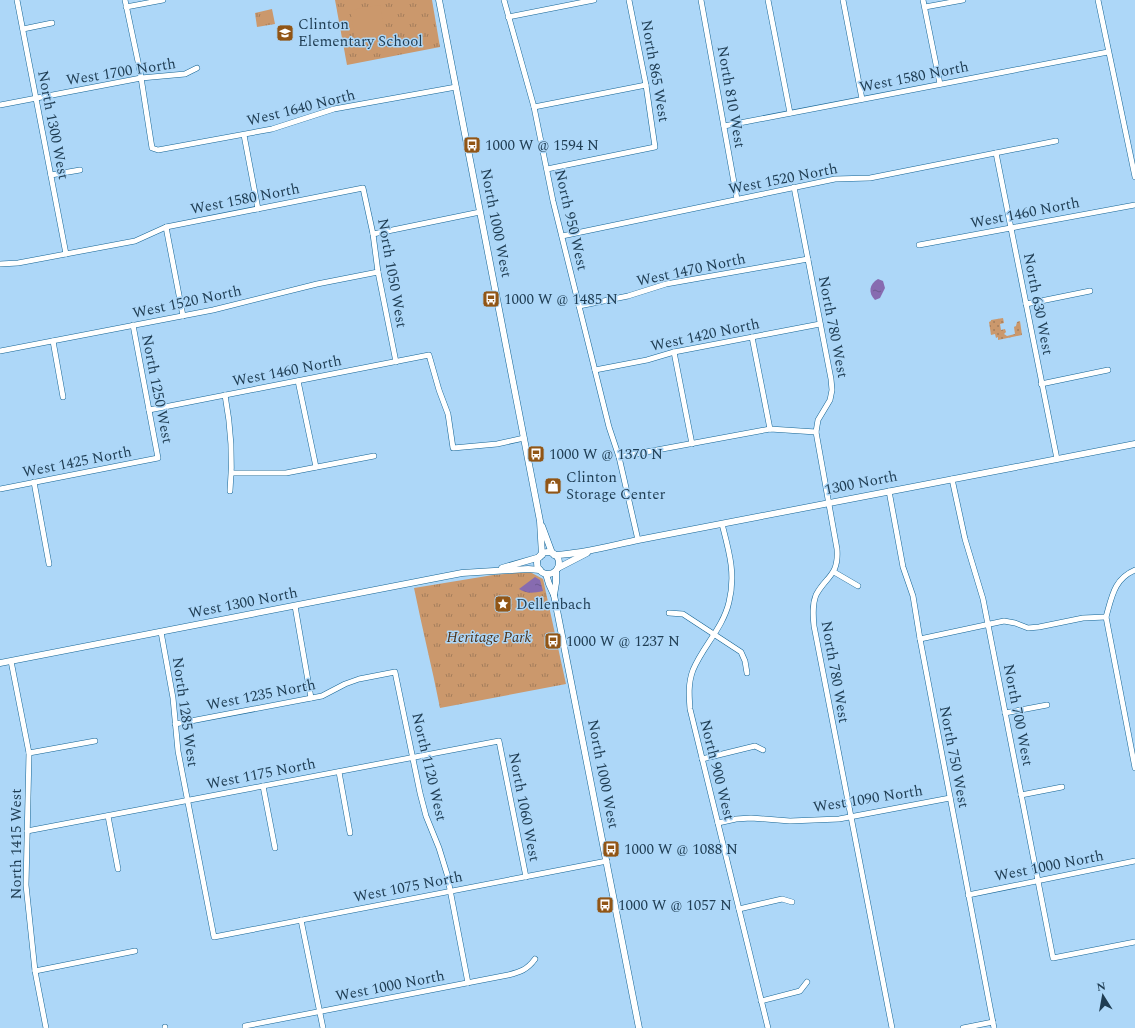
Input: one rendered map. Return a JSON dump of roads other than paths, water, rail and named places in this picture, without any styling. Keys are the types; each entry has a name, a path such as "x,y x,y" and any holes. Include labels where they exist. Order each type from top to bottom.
{"street":[{"name":"North 1300 West","path":"17,0 66,254"},
{"path":"125,0 141,78"},
{"path":"126,7 162,0"},
{"name":"North 1000 West","path":"439,0 540,521 541,556"},
{"name":"North 950 West","path":"504,0 534,108 562,236 609,427 619,458 638,540"},
{"path":"508,17 594,0"},
{"name":"North 865 West","path":"547,169 656,147 646,85 629,0"},
{"name":"North 810 West","path":"700,0 737,199"},
{"path":"768,0 790,114"},
{"path":"843,0 862,99"},
{"path":"923,0 940,84"},
{"path":"925,7 963,0"},
{"path":"1098,0 1135,178"},
{"path":"22,29 52,23"},
{"name":"West 1580 North","path":"724,126 1108,52"},
{"name":"West 1700 North","path":"0,105 141,78 185,74 197,68"},
{"name":"West 1640 North","path":"141,78 152,148 158,150 244,135 288,125 334,109 456,87"},
{"path":"534,108 646,85"},
{"path":"244,135 258,209"},
{"name":"West 1520 North","path":"562,236 834,179 870,178 1056,141"},
{"name":"North 630 West","path":"996,153 1057,459"},
{"path":"51,175 80,170"},
{"name":"North 780 West","path":"794,187 832,390 830,400 818,420 816,432 838,559 834,572 816,596 812,610 892,1028"},
{"name":"West 1580 North","path":"0,264 18,263 134,241 166,227 363,188"},
{"name":"North 1050 West","path":"363,188 373,234 378,272 396,362"},
{"name":"West 1460 North","path":"919,245 1135,205"},
{"path":"373,234 480,212"},
{"path":"166,227 183,316"},
{"name":"West 1470 North","path":"579,306 628,296 666,284 808,259"},
{"name":"West 1520 North","path":"0,351 183,316 245,303 317,284 378,272"},
{"path":"1026,304 1090,291"},
{"name":"West 1420 North","path":"595,370 647,360 674,352 820,324"},
{"name":"North 1250 West","path":"133,325 158,458"},
{"path":"752,337 770,429"},
{"path":"52,341 63,397"},
{"path":"674,352 692,444"},
{"name":"West 1460 North","path":"149,410 429,355 439,390 448,414 453,448 497,444 524,438"},
{"path":"1041,384 1108,370"},
{"path":"298,381 316,467"},
{"path":"225,395 231,433 232,473 230,491"},
{"path":"619,458 770,429 816,432"},
{"name":"1300 North","path":"553,554 568,554 593,550 888,491 1135,444"},
{"path":"232,473 286,473 374,456"},
{"name":"West 1425 North","path":"0,489 158,458"},
{"name":"North 700 West","path":"952,479 965,539 984,599 1053,958 1135,942"},
{"path":"34,482 49,564"},
{"name":"North 750 West","path":"888,491 903,567 913,596 968,895 994,1025"},
{"name":"North 1000 West","path":"540,521 553,554"},
{"name":"North 900 West","path":"722,524 732,567 732,586 724,619 702,653 693,671 689,688 690,709 768,1028"},
{"name":"1300 North","path":"557,570 593,550"},
{"path":"546,553 553,554 559,561 557,570 553,573 543,572 538,564 541,556 546,553"},
{"name":"West 1300 North","path":"491,571 541,556"},
{"name":"North 1000 West","path":"554,595 557,570"},
{"path":"1135,570 1127,573 1119,581 1113,593 1106,617 1135,768"},
{"name":"West 1300 North","path":"0,663 462,573 491,571 543,572"},
{"name":"North 1000 West","path":"543,572 554,595 640,1028"},
{"path":"834,572 858,586"},
{"path":"294,606 312,698"},
{"path":"669,613 683,614 741,652 747,673"},
{"path":"920,640 1004,621 1028,628 1083,618 1106,617"},
{"name":"North 1285 West","path":"161,632 173,698 178,751 214,938"},
{"name":"North 1415 West","path":"11,661 29,753 26,885 35,971 46,1028"},
{"name":"West 1235 North","path":"175,724 322,696 344,684 359,679 395,672"},
{"name":"North 1120 West","path":"395,672 426,816 447,874 468,983"},
{"path":"1005,713 1047,705"},
{"path":"29,753 95,741"},
{"name":"West 1175 North","path":"27,831 499,741"},
{"name":"North 1060 West","path":"499,741 526,877"},
{"path":"702,759 755,746 763,750"},
{"path":"339,772 350,833"},
{"path":"263,786 275,848"},
{"path":"1021,794 1062,787"},
{"name":"West 1090 North","path":"718,823 736,819 751,818 790,821 839,818 950,798"},
{"path":"108,816 118,869"},
{"name":"West 1075 North","path":"214,938 607,861"},
{"name":"West 1000 North","path":"968,895 1135,861"},
{"path":"739,909 782,899 792,902"},
{"path":"301,920 323,1028"},
{"path":"35,971 134,951"},
{"name":"West 1000 North","path":"245,1027 522,972 529,967 535,959"},
{"path":"761,1001 800,991 807,982"},
{"path":"963,1028 994,1025"}],"water":[{"path":"878,279 883,281 885,288 880,298 875,300 870,292 870,289 873,283"},
{"path":"535,577 540,580 543,591 530,593 519,589"}],"place":[{"name":"Clinton Elementary School","path":"285,33"},
{"name":"1000 W @ 1594 N","path":"472,145"},
{"name":"1000 W @ 1485 N","path":"491,299"},
{"name":"1000 W @ 1370 N","path":"536,454"},
{"name":"Clinton Storage Center","path":"553,486"},
{"name":"Dellenbach","path":"503,604"},
{"name":"1000 W @ 1237 N","path":"553,641"},
{"name":"1000 W @ 1088 N","path":"611,849"},
{"name":"1000 W @ 1057 N","path":"605,905"}],"park label":[{"name":"Heritage Park","path":"489,637"}]}
